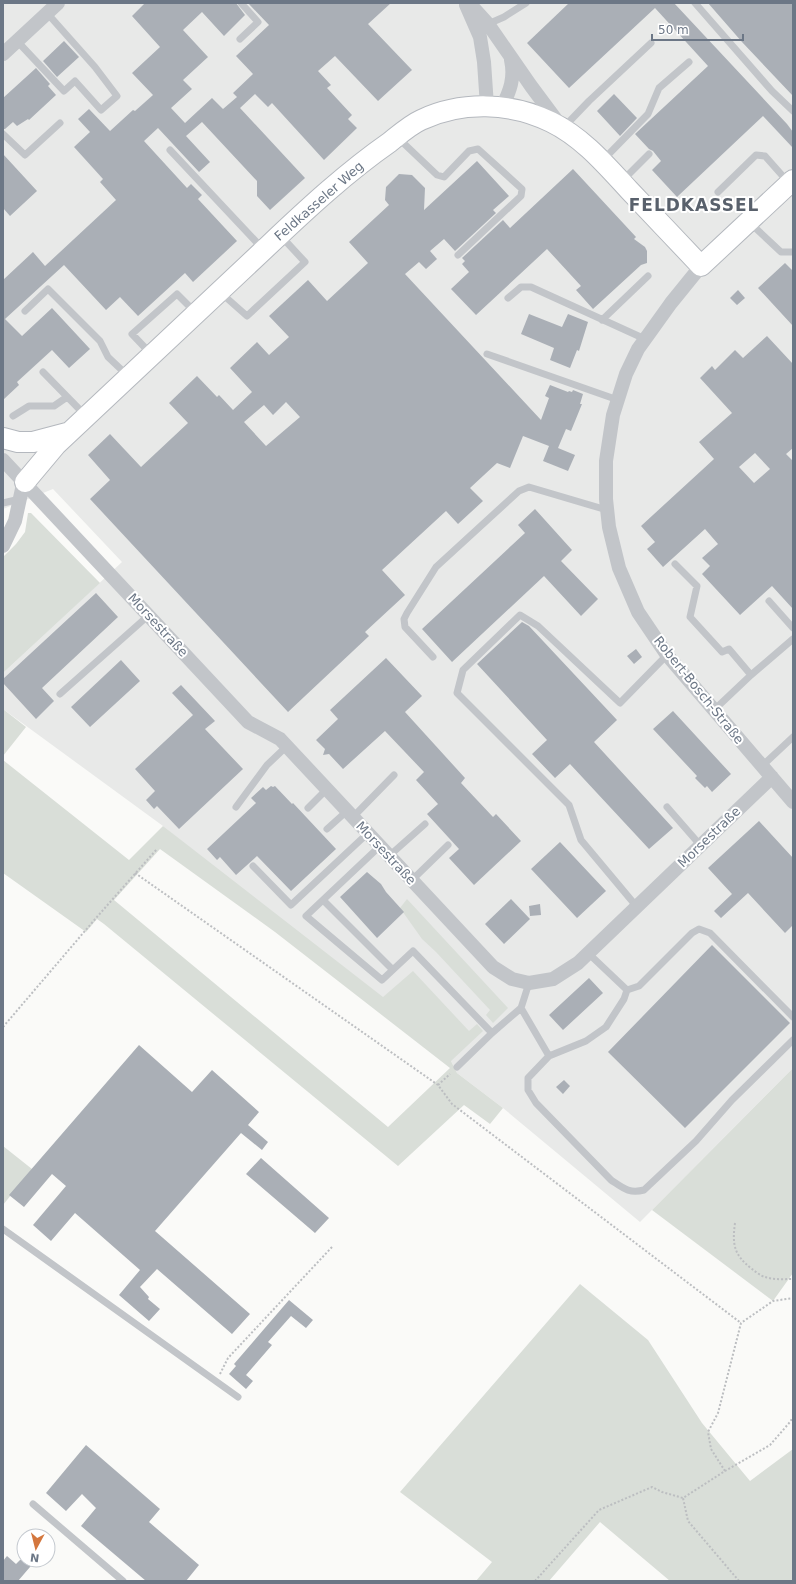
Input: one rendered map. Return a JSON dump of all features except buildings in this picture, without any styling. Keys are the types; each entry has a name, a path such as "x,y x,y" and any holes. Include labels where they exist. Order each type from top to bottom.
{"street":[{"path":"3,54 58,3"},
{"path":"465,3 480,36 494,106 509,94 513,80 513,69 510,57"},
{"path":"469,3 488,24 562,129"},
{"name":"Feldkasseler Weg","path":"3,546 15,521 23,491 56,445 310,207 370,156 420,120 441,112 468,107 494,106 520,110 545,119 580,140 602,161 701,266"},
{"name":"Robert-Bosch-Straße","path":"791,182 701,266 671,303 638,349 626,374 613,415 606,461 609,527 620,568 638,612 668,655 793,802"},
{"path":"3,438 18,442 33,442 69,432"},
{"name":"Morsestraße","path":"3,460 23,491 149,615 248,722 280,739 493,967 512,979 529,983 553,979 578,963 772,778"}],"lane":[{"path":"240,39 258,22 241,3"},
{"path":"488,24 526,3"},
{"path":"694,3 772,91 793,110"},
{"path":"17,41 64,91 76,81 101,110 118,96 87,57 47,13"},
{"path":"562,129 589,101 650,44"},
{"path":"602,161 648,114 660,88 689,62"},
{"path":"3,134 25,155 60,123"},
{"path":"397,137 437,175 444,177 469,151 478,149 522,189 521,196 458,255"},
{"path":"170,150 264,250"},
{"path":"622,182 649,154"},
{"path":"718,192 756,155 765,156 791,182"},
{"path":"749,222 781,252 793,252"},
{"path":"220,291 247,316 305,262 280,235"},
{"path":"602,320 648,276"},
{"path":"508,298 521,287 531,287 645,339"},
{"path":"25,311 48,289 100,341 108,357 129,376"},
{"path":"152,355 132,334 177,294 196,313"},
{"path":"487,354 618,400"},
{"path":"43,372 86,416"},
{"path":"12,416 30,406 54,406 67,397"},
{"path":"433,657 405,627 404,619 407,613 436,567 519,491 529,487 608,510"},
{"path":"3,504 23,491"},
{"path":"675,564 697,586 690,617 722,652 729,649 751,675"},
{"path":"769,600 793,628"},
{"path":"60,694 149,615"},
{"path":"637,907 580,840 569,805 457,693 464,670 520,615 538,626 620,702 668,655"},
{"path":"714,710 751,675 793,639"},
{"path":"762,766 793,737"},
{"path":"236,807 267,765 287,746"},
{"path":"327,829 350,814 394,775"},
{"path":"308,808 327,789"},
{"path":"667,807 701,846"},
{"path":"425,824 385,851 323,900 306,916 382,980 413,951 492,1033"},
{"path":"253,866 291,905 368,833"},
{"path":"412,880 448,845"},
{"path":"323,900 392,970"},
{"path":"627,990 639,986 692,932 698,929 710,933 793,1017"},
{"path":"588,953 627,990"},
{"path":"457,1067 492,1033 521,1008 529,983"},
{"path":"627,990 624,1000 606,1027 586,1041 549,1056 528,1078 528,1090 536,1102 611,1180 624,1189 635,1192 644,1190 696,1141 732,1100 793,1040"},
{"path":"521,1008 549,1056"},
{"path":"3,1228 238,1397"},
{"path":"33,1504 123,1581"}],"path":[{"path":"3,1027 157,849"},
{"path":"135,873 438,1085 452,1104 741,1323"},
{"path":"438,1085 457,1067"},
{"path":"735,1223 733,1238 735,1250 744,1262 764,1277 793,1279"},
{"path":"216,1382 228,1358 332,1247"},
{"path":"725,1471 711,1449 708,1432 718,1413 741,1323 773,1301 793,1298"},
{"path":"535,1581 599,1510 652,1487 662,1492 683,1498 725,1471 770,1446 790,1422 793,1416"},
{"path":"683,1498 688,1521 739,1581"}],"shaded area":[{"name":"FELDKASSEL","path":"3,3 793,3 793,1068 640,1222 503,1108 457,1073 451,1061 163,826 3,709 3,673 122,562 53,489 3,509"},
{"path":"28,513 31,513 100,583 3,673 3,557 25,532"},
{"path":"3,709 26,727 3,756"},
{"path":"3,760 129,860 163,826 383,997 413,971 469,1031 477,1024 483,1031 451,1061 457,1073 503,1108 490,1124 464,1105 398,1166 104,924 97,919 86,932 3,873","holes":["160,849 275,932 450,1068 388,1127 114,900"]},
{"path":"407,899 508,1008 493,1023 486,1015 490,1010 422,939 400,908"},
{"path":"793,1068 793,1273 773,1301 652,1210"},
{"path":"3,1146 32,1169 3,1205"},
{"path":"580,1284 648,1340 702,1423 750,1481 793,1449 793,1581 670,1581 600,1522 549,1581 476,1581 492,1562 400,1492"}],"district":[{"name":"FELDKASSEL","path":"694,205"}]}
